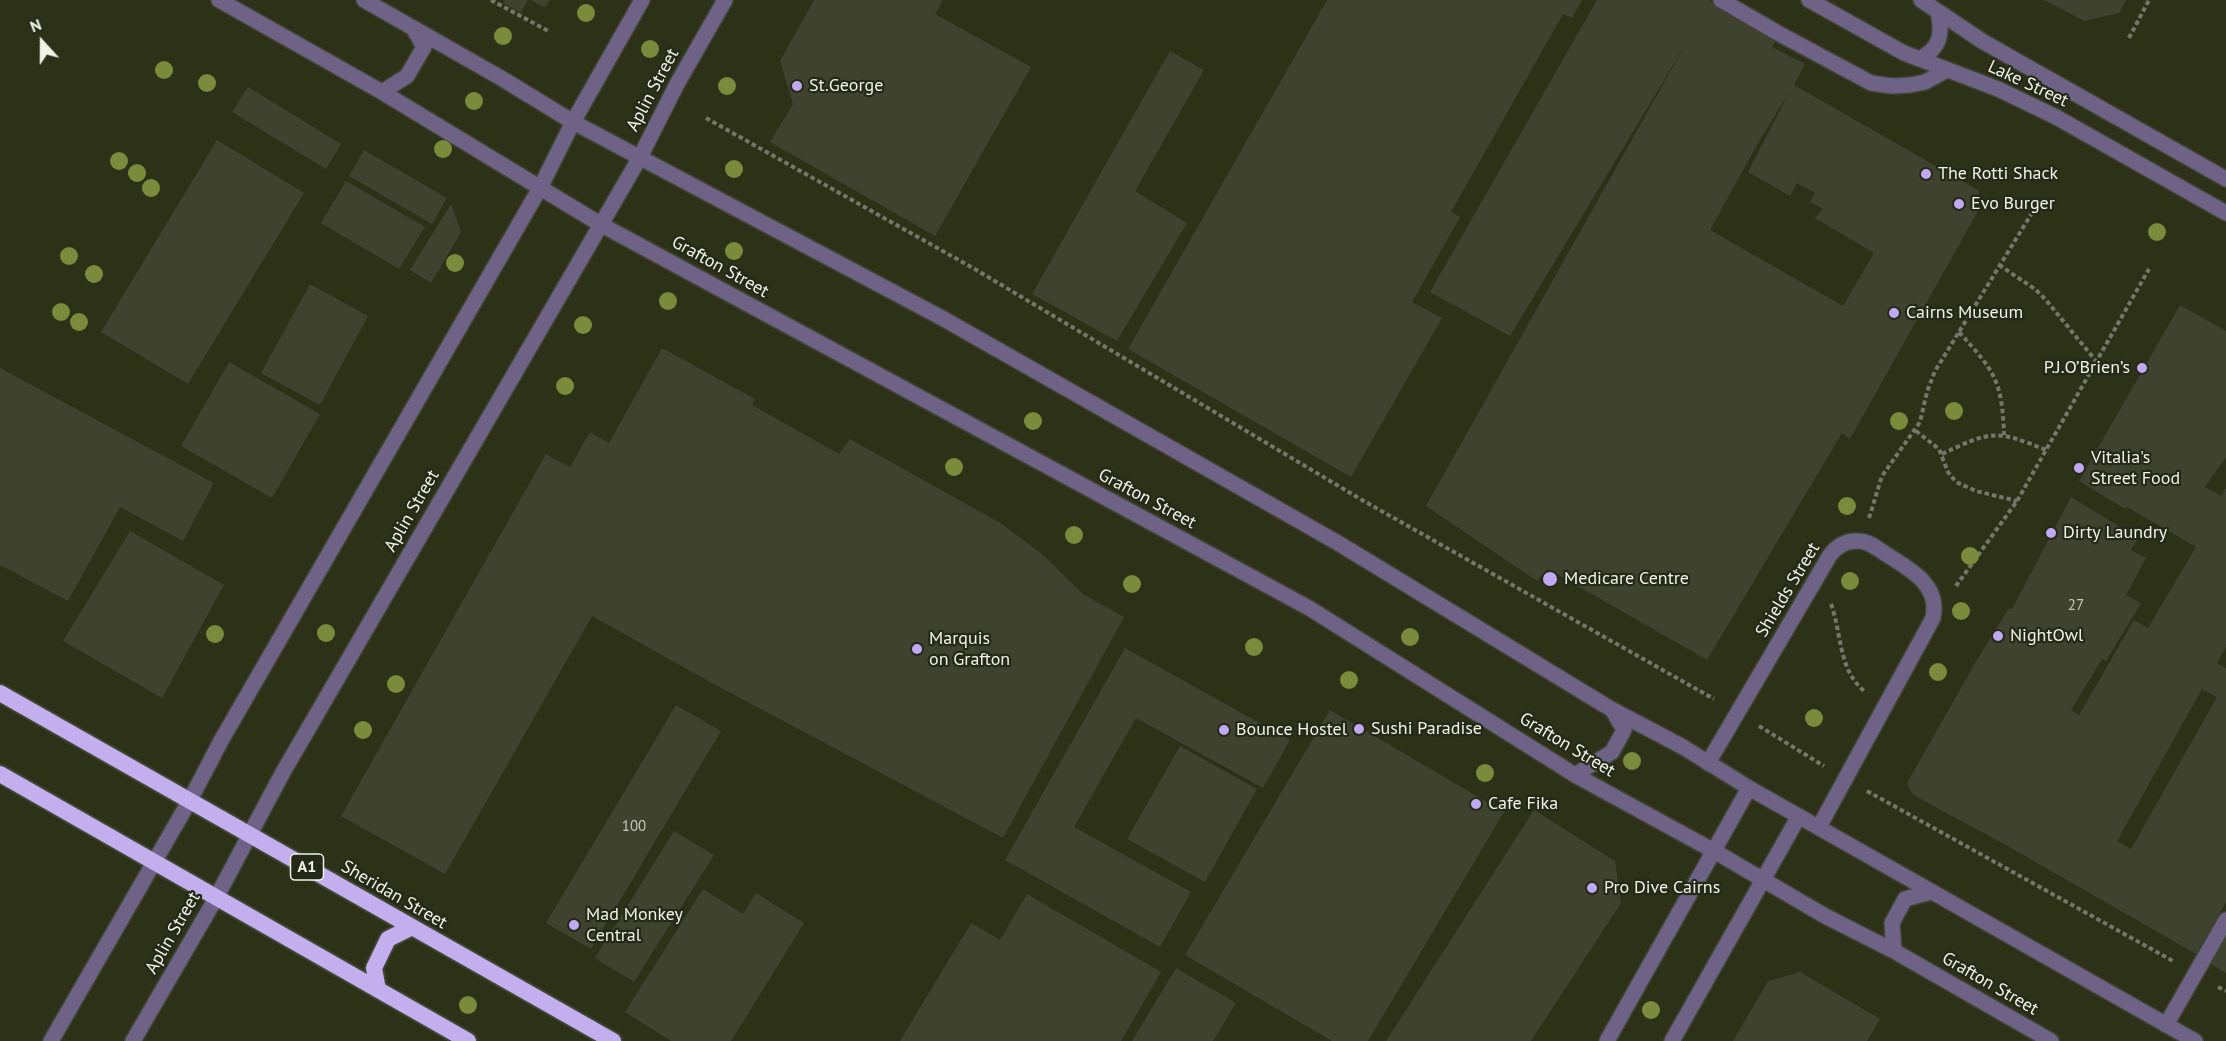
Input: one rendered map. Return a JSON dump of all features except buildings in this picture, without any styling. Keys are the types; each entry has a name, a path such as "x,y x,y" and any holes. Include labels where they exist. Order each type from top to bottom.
{"highway":[{"name":"Sheridan Street","path":"0,693 613,1041"},
{"path":"0,774 468,1041"},
{"path":"378,990 374,968 388,939 412,927"}],"street":[{"name":"Grafton Street","path":"219,0 382,92 600,224 1308,608 1575,775 1714,851 1825,916 1894,951 2051,1041"},
{"path":"364,0 639,159 942,318 1338,543 1611,709 2195,1041"},
{"path":"51,1041 540,188 573,122 642,0"},
{"name":"Aplin Street","path":"134,1041 250,834 639,159 677,84 725,0"},
{"path":"1721,0 1871,83 1892,86 1910,85 1925,81 1947,70"},
{"name":"Lake Street","path":"1809,0 1919,59 2010,94 2056,117 2226,213"},
{"name":"Lake Street","path":"1921,0 1982,41 2226,179"},
{"path":"1919,59 1933,50 1938,41 1940,27 1938,12"},
{"path":"382,92 406,76 424,47 413,28"},
{"name":"Shields Street","path":"1708,763 1830,555 1839,545 1850,541 1863,542"},
{"path":"1820,827 1930,626 1935,610 1928,586 1920,577 1872,545 1863,542"},
{"path":"1575,775 1612,752 1620,738 1624,730 1611,709"},
{"path":"1607,1041 1749,788"},
{"path":"1672,1041 1798,816"},
{"path":"1894,951 1892,923 1905,899 1931,891"},
{"path":"2166,1025 2226,920"}],"path":[{"path":"491,0 550,32"},
{"path":"2129,38 2149,0"},
{"path":"706,118 973,268 1362,500 1738,712 1846,779 2226,991"},
{"path":"1863,542 1882,476 1916,431 1935,371 2035,208"},
{"path":"2000,265 2035,289 2096,361"},
{"path":"1934,602 1955,586 2017,501 2149,269"},
{"path":"1959,332 1984,360 1998,385 2002,400 2004,435"},
{"path":"1916,431 1935,444 1942,454 1948,472 1956,482 1976,491 2017,501"},
{"path":"1942,454 1979,438 2004,435 2046,450"},
{"path":"1820,573 1834,611 1846,667 1862,688 1886,706"}],"shaded area":[{"path":"0,0 2226,0 2226,1041 0,1041"}],"place":[{"name":"St.George","path":"797,86"},
{"name":"The Rotti Shack","path":"1926,174"},
{"name":"Evo Burger","path":"1959,204"},
{"name":"Cairns Museum","path":"1894,313"},
{"name":"P.J.O’Brien’s","path":"2142,368"},
{"name":"Vitalia's Street Food","path":"2079,468"},
{"name":"Dirty Laundry","path":"2051,533"},
{"name":"Medicare Centre","path":"1550,579"},
{"name":"NightOwl","path":"1998,636"},
{"name":"Marquis on Grafton","path":"917,649"},
{"name":"Sushi Paradise","path":"1359,729"},
{"name":"Bounce Hostel","path":"1224,730"},
{"name":"Cafe Fika","path":"1476,804"},
{"name":"Pro Dive Cairns","path":"1592,888"},
{"name":"Mad Monkey Central","path":"574,925"}]}
